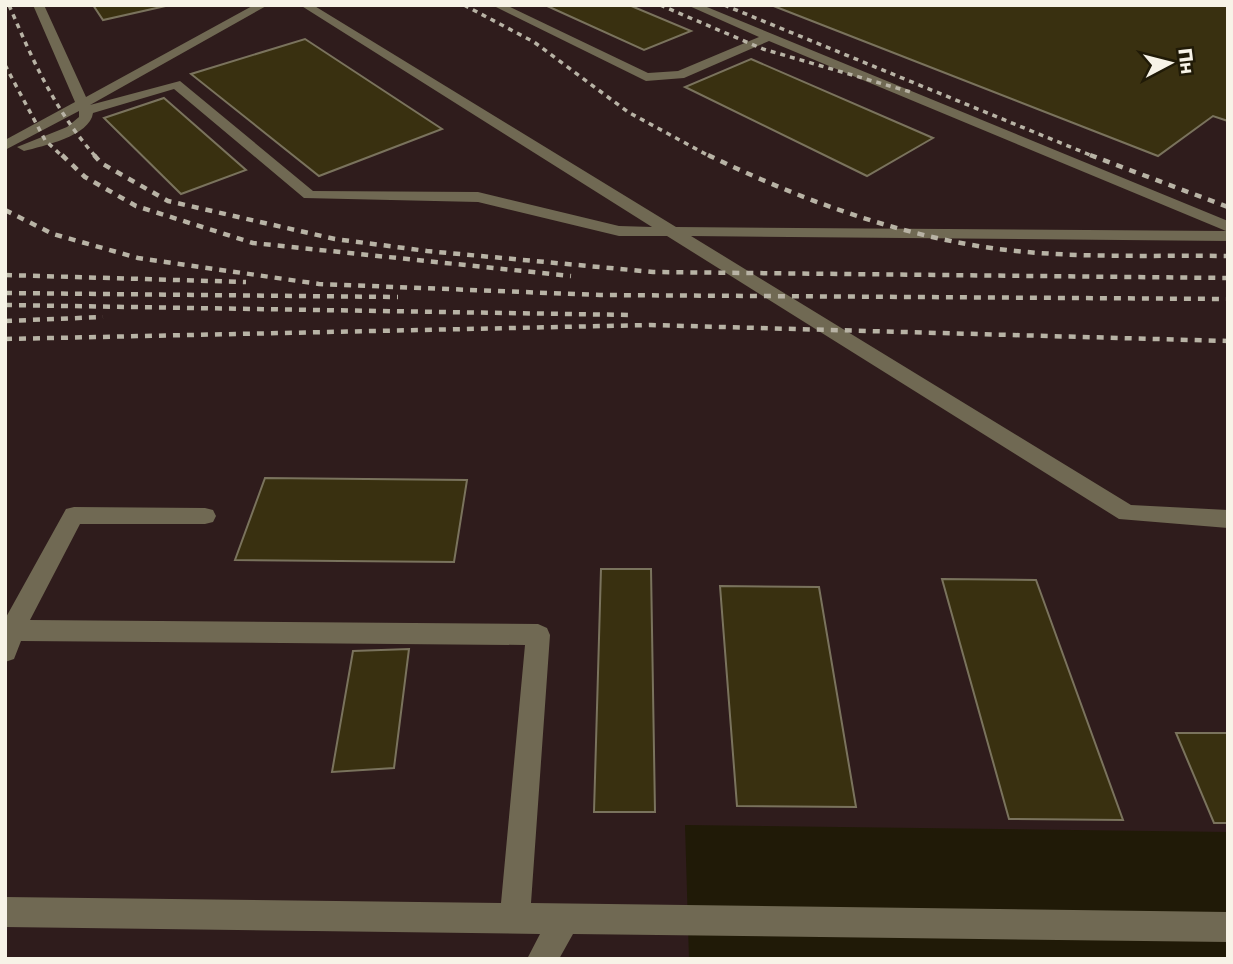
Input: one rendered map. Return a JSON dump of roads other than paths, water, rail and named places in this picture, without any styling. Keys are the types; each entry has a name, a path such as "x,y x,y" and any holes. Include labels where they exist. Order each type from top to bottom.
{"lane":[{"path":"5,153 72,130 86,118 86,111 38,5"},
{"path":"5,146 263,5"},
{"path":"305,5 1127,513 1228,519"},
{"path":"497,5 646,77 680,75 769,37"},
{"path":"692,5 1228,227"},
{"path":"86,111 176,84 309,195 478,197 619,231 1228,236"},
{"path":"205,516 74,515 9,640 538,635 515,918"},
{"path":"5,912 1228,928"},
{"path":"542,959 565,919"}],"railway":[{"path":"9,5 36,66 57,103 68,122 96,157"},
{"path":"464,5 534,42 628,112 711,157"},
{"path":"660,5 763,49 914,93"},
{"path":"724,5 1091,156"},
{"path":"5,65 45,140 63,157"},
{"path":"62,155 85,177 136,206 253,243 571,276"},
{"path":"94,155 101,163 168,201 335,239 427,251 653,272 1228,278"},
{"path":"708,155 774,185 843,211 913,232 984,247 1106,256 1228,256"},
{"path":"1091,156 1228,207"},
{"path":"5,210 53,234 138,258 319,284 600,295 1228,299"},
{"path":"5,275 246,282"},
{"path":"5,293 398,297"},
{"path":"5,305 631,315"},
{"path":"5,321 103,317"},
{"path":"5,339 651,325 1228,341"}]}
